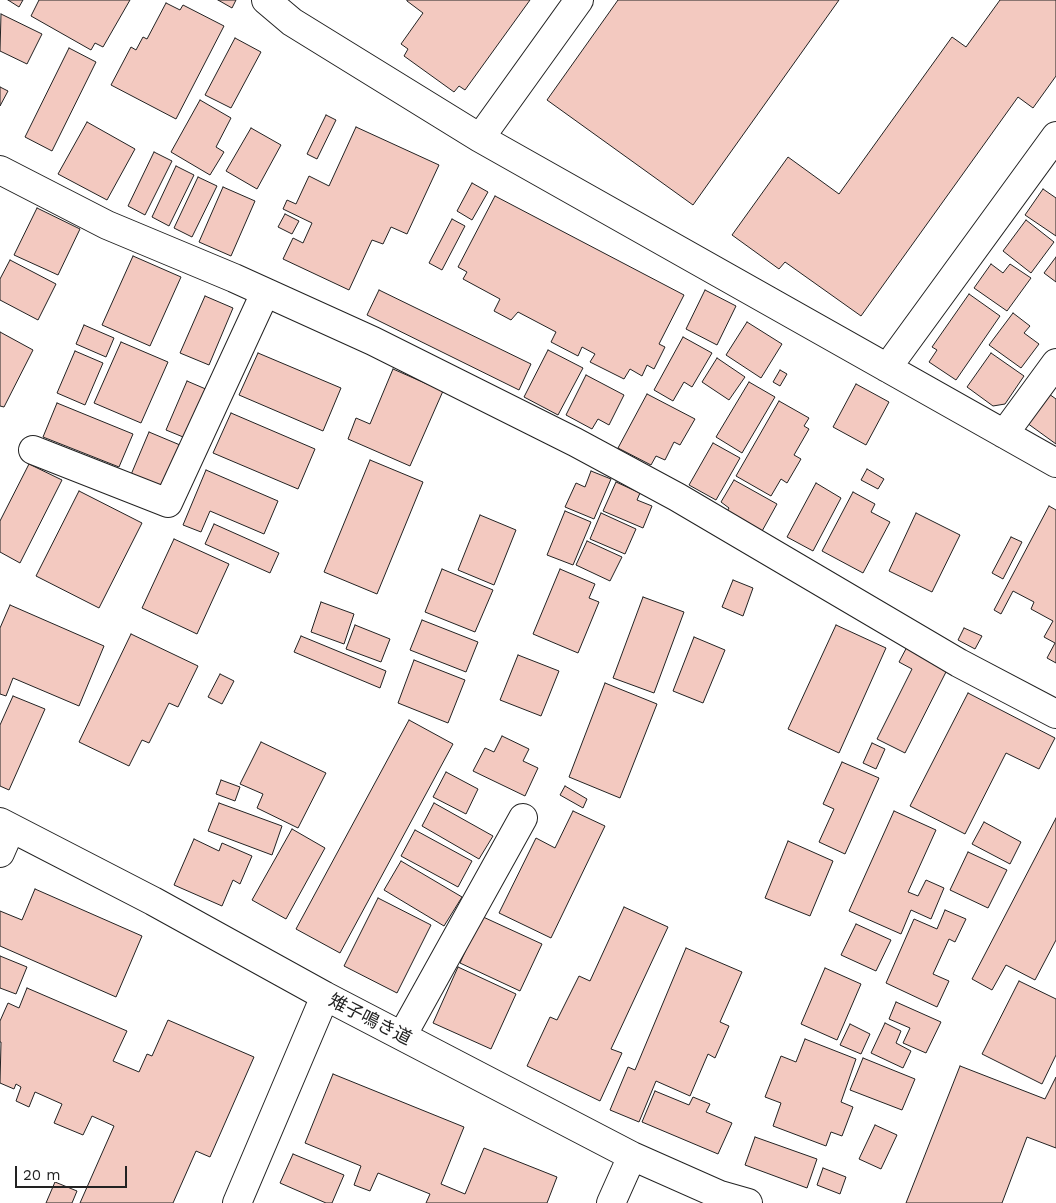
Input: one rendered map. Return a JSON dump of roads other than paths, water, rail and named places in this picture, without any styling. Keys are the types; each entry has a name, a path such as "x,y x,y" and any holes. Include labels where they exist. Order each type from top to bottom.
{"street":[{"path":"266,0 292,22 480,138 1056,463"},
{"path":"480,138 580,0"},
{"path":"888,368 1056,136"},
{"path":"0,170 107,225 234,278 373,341 575,442 677,497 960,663 1056,714"},
{"path":"33,450 168,503 264,293"},
{"path":"1004,434 1056,362"},
{"path":"402,1036 523,818"},
{"path":"0,853 5,825"},
{"name":"雉子鳴き道","path":"5,825 153,901 325,996 632,1156 720,1195 748,1203"},
{"path":"237,1203 325,996"},
{"path":"611,1203 632,1156"}]}
